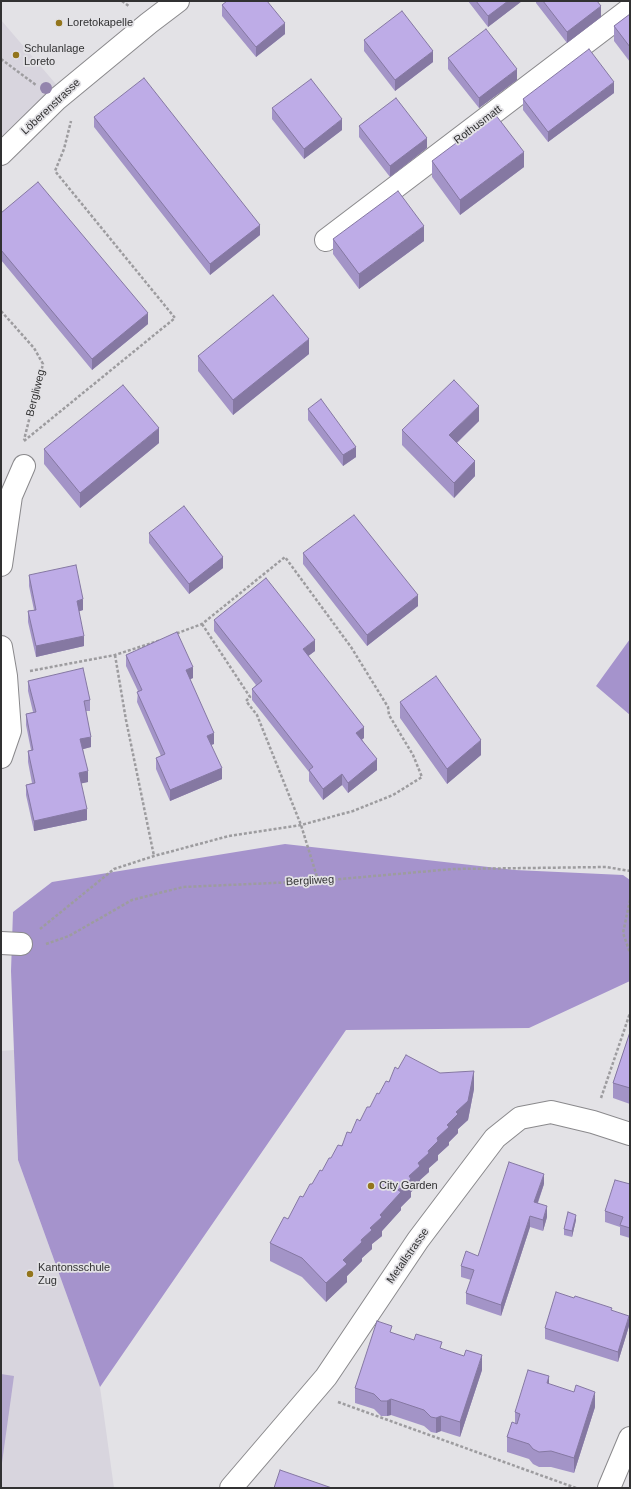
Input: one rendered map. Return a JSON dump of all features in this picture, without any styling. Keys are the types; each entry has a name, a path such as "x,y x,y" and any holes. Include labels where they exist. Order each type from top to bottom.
{"street":[{"name":"Löberenstrasse","path":"1,154 57,99 178,1"},
{"name":"Rothusmatt","path":"326,240 630,9"},
{"path":"1,565 11,496 24,466"},
{"path":"1,647 6,676 10,731 1,757"},
{"name":"Metallstrasse","path":"231,1488 326,1378 418,1240 495,1138 520,1118 551,1112 593,1122 630,1134"},
{"path":"609,1488 630,1438"}],"path":[{"path":"1,59 57,99 72,118 64,149 55,171 175,318 24,441"},
{"name":"Bergliweg","path":"1,312 34,348 43,364 24,441 24,466"},
{"path":"11,944 114,869 154,856 229,836 301,824 353,811 393,795 422,776 389,715 388,707 359,660 285,557 202,624 169,636"},
{"path":"202,624 250,697 246,701 256,715 301,824 318,881"},
{"path":"6,676 115,655 163,639"},
{"path":"115,655 126,720 154,856"},
{"name":"Bergliweg","path":"11,944 47,944 69,936 132,900 183,887 318,881 453,869 606,868 630,871"},
{"path":"630,900 623,933 630,953"},
{"path":"593,1122 630,1013"},
{"path":"313,1393 576,1488"}],"shaded area":[{"name":"Schulanlage Loreto","path":"1,20 61,90 1,144"},
{"path":"630,639 630,715 596,686"},
{"path":"285,844 515,870 623,875 630,880 630,981 529,1028 346,1030 100,1387 18,1160 11,971 13,912 52,882"},
{"name":"Kantonsschule Zug","path":"14,1050 18,1160 100,1387 114,1488 1,1488 1,1051"},
{"path":"1,1374 14,1376 1,1470"}],"building":[{"path":"227,1 267,1 285,23 256,47 222,5"},
{"path":"476,1 508,1 488,16"},
{"path":"543,1 597,1 601,6 567,32"},
{"path":"402,11 433,51 395,80 364,40"},
{"path":"630,14 630,47 614,26"},
{"path":"486,29 517,69 479,98 448,58"},
{"path":"589,49 614,82 548,132 523,99"},
{"path":"144,78 260,225 210,264 94,117"},
{"path":"311,79 342,119 304,149 272,108"},
{"path":"396,98 427,138 390,166 359,126"},
{"path":"495,114 524,152 460,200 432,161"},
{"path":"38,182 148,313 92,359 1,250 1,213"},
{"path":"398,191 424,226 359,274 333,239"},
{"path":"273,295 309,339 233,400 198,356"},
{"path":"454,380 479,406 449,435 475,461 454,483 402,430"},
{"path":"123,385 159,428 80,493 44,449"},
{"path":"321,399 356,447 343,455 308,409"},
{"path":"184,506 223,557 189,584 149,533"},
{"path":"354,515 418,595 367,635 303,553"},
{"path":"76,565 83,599 77,601 84,636 36,646 28,611 36,610 29,575"},
{"path":"266,578 315,640 303,649 364,727 356,733 377,759 348,783 342,774 323,789 309,770 313,767 252,689 262,681 214,620"},
{"path":"177,632 193,667 186,670 214,733 207,736 222,768 170,790 156,758 165,754 137,692 142,690 126,655"},
{"path":"83,668 90,700 84,701 91,737 80,739 88,771 79,773 87,809 34,821 26,785 35,783 28,751 33,750 26,714 36,712 28,681"},
{"path":"436,676 481,740 447,769 400,702"},
{"path":"630,1032 630,1088 613,1083"},
{"name":"City Garden","path":"406,1055 440,1073 474,1071 468,1101 456,1112 458,1114 447,1125 449,1127 437,1138 438,1141 428,1151 429,1153 418,1163 420,1166 409,1176 411,1179 398,1190 401,1192 380,1215 382,1217 370,1228 372,1230 343,1260 347,1264 326,1283 302,1258 270,1243 284,1217 288,1219 300,1196 303,1197 320,1170 322,1171 329,1158 331,1158 338,1145 342,1146 347,1132 351,1133 357,1119 360,1121 367,1107 370,1107 377,1093 379,1094 386,1081 389,1082 395,1067 398,1069"},
{"path":"509,1162 544,1174 534,1202 547,1206 543,1220 530,1216 501,1305 466,1293 474,1270 461,1266 466,1251 478,1256"},
{"path":"615,1180 630,1184 630,1228 620,1225 623,1217 605,1211"},
{"path":"568,1212 576,1215 572,1231 564,1229"},
{"path":"556,1292 574,1298 575,1296 612,1308 611,1310 629,1316 618,1352 545,1328"},
{"path":"377,1321 392,1326 390,1332 414,1340 416,1334 442,1342 440,1348 464,1356 466,1350 482,1355 460,1422 441,1416 436,1418 431,1417 424,1410 391,1399 381,1401 374,1394 355,1388"},
{"path":"528,1370 549,1376 547,1383 574,1392 576,1385 595,1392 574,1458 551,1451 539,1452 533,1449 529,1444 507,1437 512,1422 517,1424 520,1414 515,1412"},
{"path":"280,1470 332,1488 274,1488"}],"place":[{"name":"Loretokapelle","path":"59,23"},
{"name":"Schulanlage Loreto","path":"16,55"},
{"name":"City Garden","path":"371,1186"},
{"name":"Kantonsschule Zug","path":"30,1274"}]}
